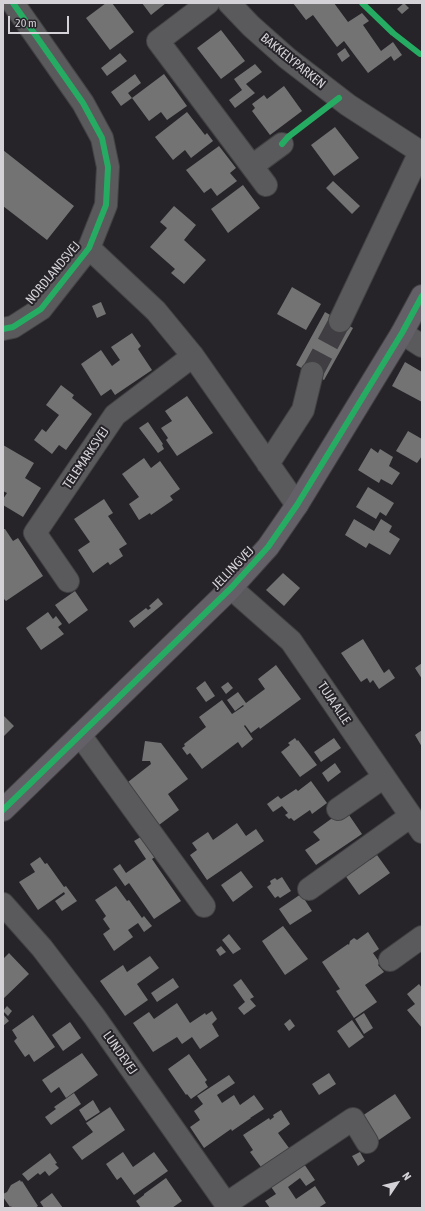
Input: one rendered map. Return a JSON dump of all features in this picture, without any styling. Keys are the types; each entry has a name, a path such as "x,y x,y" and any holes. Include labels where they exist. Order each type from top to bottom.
{"main road":[{"name":"JELLINGVEJ","path":"3,810 231,588 268,547 296,505 402,332 422,296"}],"street":[{"name":"NORDLANDSVEJ","path":"3,329 13,327 41,309 89,248 106,205 108,167 102,138 83,103 13,3"},
{"path":"208,3 158,41 266,185"},
{"name":"BAKKELYPARKEN","path":"229,3 251,26 287,58 348,105 421,152"},
{"path":"252,166 282,144"},
{"path":"340,321 421,152"},
{"name":"NORDLANDSVEJ","path":"89,248 156,311 193,356 296,505"},
{"path":"402,332 422,346"},
{"name":"TELEMARKSVEJ","path":"68,581 35,533 115,415 193,356"},
{"path":"268,464 303,410 312,373"},
{"name":"TUJA ALLE","path":"231,588 291,640 416,824"},
{"path":"80,735 204,906"},
{"path":"338,809 384,777"},
{"path":"310,889 416,824"},
{"name":"LUNDEVEJ","path":"3,904 42,948 94,1016 227,1206"},
{"path":"390,960 422,937"},
{"path":"227,1206 353,1119 367,1142"}],"building":[{"path":"106,3 112,3 134,32 110,50 86,18"},
{"path":"142,3 166,3 151,15"},
{"path":"293,3 334,3 348,22 362,13 369,21 363,25 381,51 393,42 402,55 394,61 391,56 368,73 344,41 337,47 313,15 306,20"},
{"path":"404,3 409,8 402,14 397,9"},
{"path":"221,30 245,61 221,79 197,48"},
{"path":"345,48 350,56 342,62 337,54"},
{"path":"120,53 127,61 107,76 101,68"},
{"path":"255,64 262,72 246,84 255,93 235,108 229,100 242,90 234,79"},
{"path":"135,74 141,83 128,93 132,98 121,106 111,92"},
{"path":"164,74 187,106 167,120 161,112 149,121 132,98"},
{"path":"284,86 302,111 270,135 252,111 255,108 252,104 264,95 267,99"},
{"path":"187,112 205,135 207,133 213,141 191,158 185,150 173,160 155,137"},
{"path":"335,127 359,158 334,176 311,145"},
{"path":"219,146 236,168 230,173 237,181 217,196 211,188 204,193 186,170"},
{"path":"3,150 74,206 47,240 3,206"},
{"path":"333,181 360,206 352,214 326,188"},
{"path":"243,185 260,208 228,233 211,209"},
{"path":"174,206 196,225 184,240 206,260 184,284 171,273 175,269 150,247 167,228 160,222"},
{"path":"292,287 321,304 306,330 277,314"},
{"path":"101,302 106,314 97,318 92,306"},
{"path":"325,312 353,328 324,380 296,365"},
{"path":"132,333 141,346 138,349 152,370 115,395 111,389 101,396 81,364 101,350 112,366 120,360 111,347"},
{"path":"405,362 422,372 422,402 392,386"},
{"path":"61,385 74,395 72,398 92,414 66,450 59,445 52,454 34,440 42,429 46,432 59,415 46,405"},
{"path":"187,396 213,433 177,456 166,440 168,438 161,428 172,421 165,411"},
{"path":"148,422 163,444 164,449 158,453 139,428"},
{"path":"408,431 422,439 422,456 417,463 396,451"},
{"path":"3,445 34,463 25,478 41,488 23,517 3,505 3,499 7,493 3,491"},
{"path":"371,448 378,453 380,449 393,457 389,466 400,473 392,485 381,479 379,483 358,470"},
{"path":"144,458 151,468 160,461 180,489 170,496 173,500 151,515 150,513 139,520 129,504 139,497 122,474"},
{"path":"368,487 394,503 386,516 380,512 376,519 356,507"},
{"path":"104,499 113,513 108,516 127,544 119,549 123,556 110,565 108,562 93,573 78,550 90,542 74,519"},
{"path":"354,519 374,531 381,519 392,526 389,532 400,539 390,555 369,543 366,548 345,535"},
{"path":"3,529 5,529 13,541 18,538 43,576 6,601 3,598"},
{"path":"283,573 300,588 284,606 266,590"},
{"path":"75,591 88,610 69,624 55,605"},
{"path":"158,598 163,604 134,628 129,621 146,608 148,610 151,608 149,606"},
{"path":"48,612 53,619 56,616 62,624 58,627 64,634 41,650 26,628"},
{"path":"363,639 384,673 389,669 395,678 379,689 373,680 370,683 367,678 361,682 341,653"},
{"path":"422,663 422,679 415,668"},
{"path":"276,665 301,699 260,729 259,727 251,733 245,725 244,726 253,739 242,748 238,742 202,769 190,753 187,755 182,748 185,746 184,744 206,727 199,717 222,700 232,714 244,706 243,705 235,711 227,700 238,692 246,703 265,689 258,679"},
{"path":"205,681 215,696 206,702 196,688"},
{"path":"228,682 233,688 226,694 221,687"},
{"path":"3,715 14,726 3,737"},
{"path":"422,730 422,747 415,735"},
{"path":"295,738 317,765 300,777 281,752 290,745 288,743"},
{"path":"334,738 341,748 321,762 314,752"},
{"path":"145,741 161,743 188,779 168,794 179,810 159,825 128,782 151,764 150,761 142,761"},
{"path":"335,763 341,772 328,782 322,773"},
{"path":"311,781 327,803 312,814 310,810 294,821 285,815 288,813 282,806 273,812 267,804 278,796 281,799 296,789 298,791"},
{"path":"338,814 342,820 349,815 362,834 316,865 305,850 320,840 313,832"},
{"path":"237,823 246,836 256,829 264,841 207,880 190,855 197,850 192,843 208,832 213,840"},
{"path":"144,835 158,855 152,859 181,901 154,919 129,883 125,886 113,869 120,864 126,873 146,859 134,841"},
{"path":"366,854 370,860 377,855 390,873 359,895 342,871"},
{"path":"40,857 45,864 47,863 64,887 66,886 77,901 62,911 55,901 65,894 64,892 38,910 19,882 35,872 30,864"},
{"path":"241,871 253,887 233,902 221,885"},
{"path":"282,877 291,891 280,898 278,896 275,898 267,887 271,884 270,881 275,878 277,880"},
{"path":"116,886 127,901 129,900 142,918 144,916 152,926 144,932 138,923 128,930 133,937 114,951 103,934 110,929 103,919 106,916 95,900"},
{"path":"301,894 312,911 290,925 279,909"},
{"path":"283,926 308,959 285,975 262,941"},
{"path":"368,932 379,949 373,953 380,963 378,965 384,972 365,985 377,1002 354,1018 336,991 340,989 322,962 348,944 349,945 350,941 354,938 357,940"},
{"path":"229,934 241,949 233,954 222,940"},
{"path":"221,946 226,952 220,956 216,950"},
{"path":"9,953 29,974 3,999 3,959"},
{"path":"150,956 159,968 137,984 148,1000 125,1016 100,981 123,965 127,972"},
{"path":"173,978 179,987 157,1002 151,993"},
{"path":"241,979 254,997 250,999 256,1006 244,1015 238,1008 245,1002 233,985"},
{"path":"419,984 422,988 422,1028 407,1010 415,1004 407,994"},
{"path":"177,1003 190,1023 205,1013 206,1015 212,1011 217,1019 212,1024 219,1036 200,1049 192,1037 182,1044 177,1037 153,1052 133,1023 149,1012 154,1019"},
{"path":"7,1006 12,1011 8,1016 3,1011"},
{"path":"364,1013 373,1028 364,1034 355,1019"},
{"path":"3,1014 9,1021 3,1026"},
{"path":"33,1015 55,1047 34,1062 29,1054 25,1057 14,1041 17,1038 12,1030"},
{"path":"290,1019 295,1026 289,1031 284,1024"},
{"path":"352,1020 364,1037 349,1048 337,1031"},
{"path":"70,1022 81,1038 63,1051 52,1035"},
{"path":"82,1053 98,1075 66,1098 59,1087 51,1093 42,1080"},
{"path":"189,1054 207,1080 205,1082 208,1087 191,1099 187,1094 186,1095 168,1069"},
{"path":"329,1073 336,1084 319,1095 312,1084"},
{"path":"229,1075 235,1083 217,1095 222,1103 234,1095 240,1105 254,1095 264,1109 232,1131 231,1129 204,1148 190,1127 200,1120 194,1111 203,1104 197,1096"},
{"path":"74,1093 81,1104 51,1125 45,1117 56,1109 54,1107"},
{"path":"395,1094 411,1118 373,1144 356,1120"},
{"path":"93,1100 100,1112 86,1121 79,1110"},
{"path":"110,1107 125,1130 82,1160 72,1147 93,1132 86,1123"},
{"path":"281,1110 290,1124 278,1133 289,1148 261,1167 250,1152 253,1150 243,1135 269,1118 270,1120 274,1117 273,1115"},
{"path":"123,1152 133,1167 154,1152 168,1171 134,1195 121,1177 117,1180 106,1164"},
{"path":"360,1152 365,1161 358,1166 352,1156"},
{"path":"50,1153 57,1163 55,1164 59,1168 49,1176 45,1171 40,1175 38,1173 28,1181 22,1174"},
{"path":"302,1161 315,1180 306,1186 300,1178 288,1187 296,1199 315,1186 326,1203 318,1208 270,1208 265,1201 276,1194 269,1184"},
{"path":"166,1178 182,1201 172,1208 141,1208 136,1201"},
{"path":"20,1180 38,1206 35,1208 12,1208 3,1197 3,1194 7,1192 11,1185"},
{"path":"52,1193 63,1208 44,1208 40,1202"}],"tunnel":[{"path":"312,373 340,321"}],"cycle path":[{"path":"3,329 13,327 41,309 89,248 106,205 108,167 102,138 83,103 13,3"},
{"path":"362,3 393,33 422,54"},
{"path":"282,144 288,137 339,98"},
{"path":"3,810 231,588 268,547 297,505 402,333 422,296"}]}
